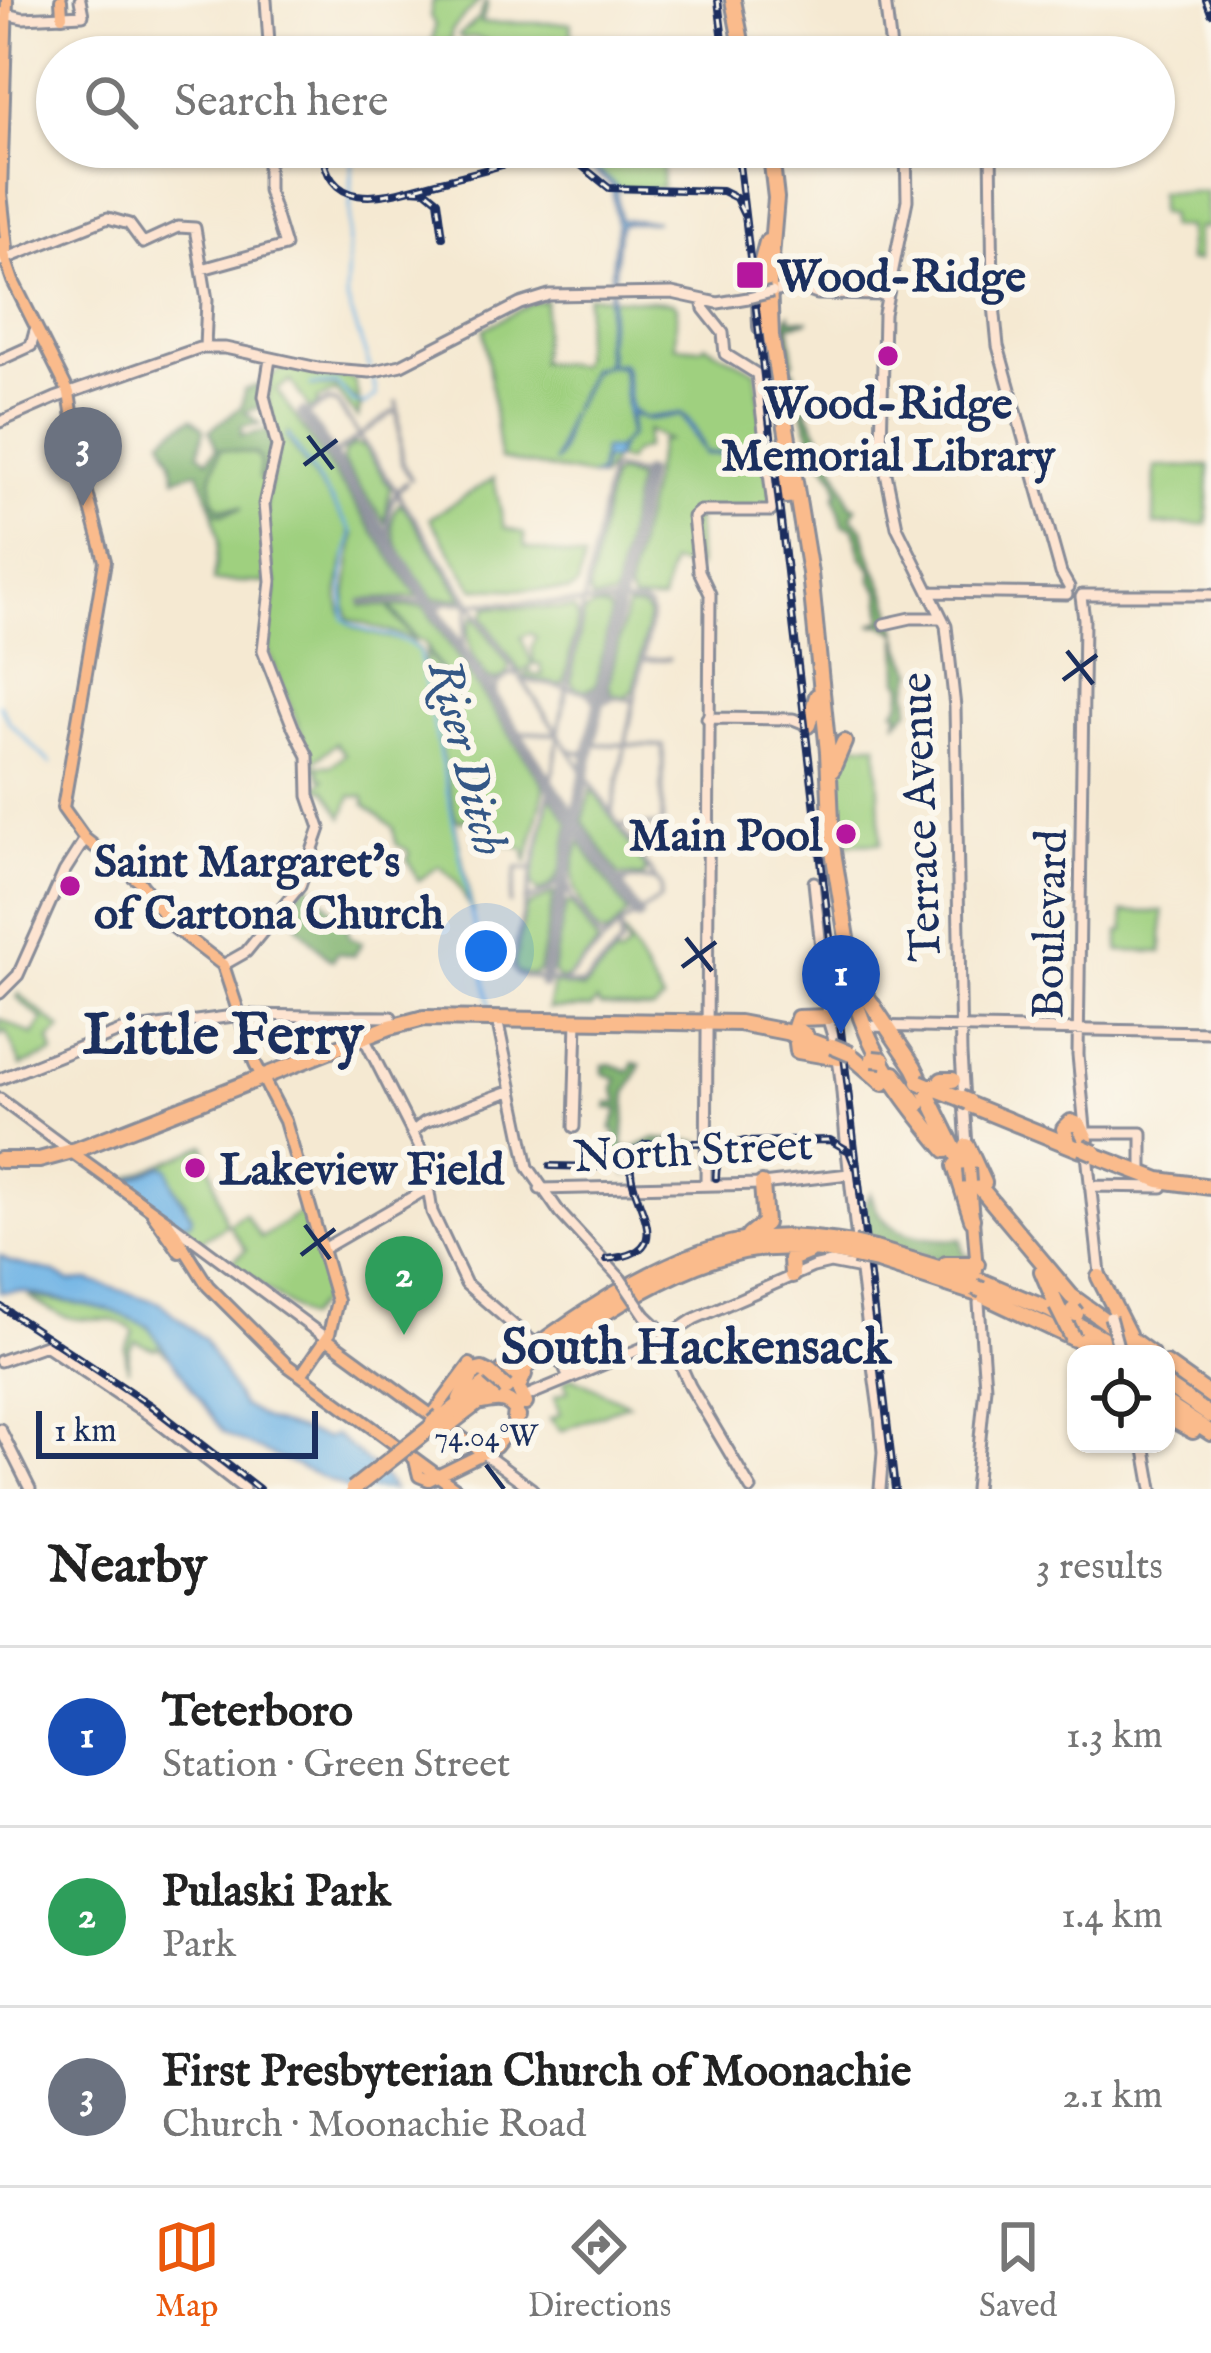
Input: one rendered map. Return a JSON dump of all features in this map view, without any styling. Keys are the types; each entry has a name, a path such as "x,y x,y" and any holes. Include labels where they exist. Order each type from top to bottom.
{"highway":[{"path":"730,3 737,36"},
{"path":"769,168 771,226 765,311 780,423"},
{"path":"771,168 776,198 769,298 775,367"},
{"path":"776,198 760,313 788,466 781,490 784,496 807,498 811,504 803,529 814,619 824,630 817,642 832,842 848,952 860,985 898,1052 883,1066"},
{"path":"771,226 760,268 817,679 828,839 862,1026 888,1078 972,1187 1015,1232"},
{"path":"808,725 817,702 817,679"},
{"path":"830,780 844,742"},
{"path":"846,956 858,995 925,1086 972,1187"},
{"path":"385,1017 444,1013 498,1019 533,1015 709,1018 806,1036 839,1055 930,1131 960,1177 1015,1232 1069,1310 1114,1345"},
{"path":"767,1026 800,1014 821,1019"},
{"path":"806,1036 795,1022 799,1017 821,1019"},
{"path":"0,1160 46,1159 53,1149 78,1149 412,1018"},
{"path":"365,1035 413,1020 709,1018"},
{"path":"767,1026 796,1053 839,1055 883,1066 1084,1146 1140,1177"},
{"path":"883,1066 930,1120 934,1115 925,1086"},
{"path":"925,1086 937,1086 942,1080 973,1101"},
{"path":"925,1086 956,1156 1015,1232 1063,1286 1140,1345"},
{"path":"1037,1130 1052,1130 1083,1112"},
{"path":"1084,1146 1140,1177 1208,1186"},
{"path":"764,1184 772,1221 800,1237 855,1254"},
{"path":"361,1489 521,1357 638,1283 764,1226 764,1184"},
{"path":"1162,1187 1208,1186"},
{"path":"727,1245 800,1237"},
{"path":"440,1423 573,1330 696,1262 770,1244 804,1244 855,1254"},
{"path":"440,1423 677,1275 708,1261 754,1250 796,1247 876,1255 978,1283 1108,1345"},
{"path":"754,1250 778,1257 790,1276"},
{"path":"790,1276 789,1265 796,1254 830,1251"},
{"path":"876,1255 978,1283 1107,1345"},
{"path":"916,1266 978,1283"},
{"path":"1045,1267 1087,1345"},
{"path":"1100,1277 1127,1334 1140,1345"},
{"path":"1012,1300 1110,1319"},
{"path":"1012,1300 1083,1345"},
{"path":"476,1404 505,1400 515,1409 520,1403 520,1377 546,1356"},
{"path":"479,1365 521,1357"},
{"path":"440,1423 462,1396 473,1372 482,1370 479,1365"},
{"path":"479,1365 520,1403"},
{"path":"1175,1386 1211,1396"},
{"path":"1175,1387 1191,1393 1211,1416"},
{"path":"1175,1390 1211,1416"},
{"path":"1175,1394 1211,1436"},
{"path":"1175,1420 1211,1436"}],"main road":[{"path":"62,0 62,16"},
{"path":"0,144 6,11"},
{"path":"6,11 1,172 9,178 1,187 2,259 70,398 82,474 105,565 64,811 85,839 139,881 172,926 223,965 261,1077 285,1121 337,1308 327,1339 301,1375"},
{"path":"2,259 25,296 52,362"},
{"path":"55,398 70,398"},
{"path":"78,1149 98,1188"},
{"path":"78,1149 185,1239 213,1292 301,1375 413,1449 422,1479 447,1478 498,1442 520,1403"},
{"path":"78,1149 151,1211 213,1292"},
{"path":"125,1178 136,1197"},
{"name":"Terrace Avenue","path":"972,1187 978,1283"},
{"path":"327,1339 482,1453"},
{"path":"440,1423 479,1365"}],"street":[{"path":"6,11 82,15 80,0"},
{"path":"266,0 269,36"},
{"path":"885,0 889,36"},
{"path":"202,269 285,246 268,188 268,168"},
{"name":"Terrace Avenue","path":"907,168 907,200 887,295 881,451 897,527 942,618 955,705 962,1028 973,1101 972,1187"},
{"name":"Boulevard","path":"991,168 998,346 1084,632 1079,1029 1084,1146 1100,1277 1122,1345"},
{"path":"2,259 109,218 129,224 145,243 176,227 195,227 208,303 205,347"},
{"path":"70,398 205,347 348,372 376,371 410,361 530,300 559,294 672,293 724,303 798,287 817,293 887,295"},
{"path":"702,300 721,329 724,354 756,371 773,506 770,511 698,512 693,517 699,571 710,592 706,1185"},
{"path":"0,360 33,344 34,326"},
{"path":"223,965 247,952 301,886 321,824 310,796 308,756 263,650 272,581 263,504 278,446 264,400 271,359"},
{"path":"0,422 55,398"},
{"path":"929,592 1211,595"},
{"path":"884,624 942,618"},
{"path":"711,718 790,718 808,725"},
{"path":"0,993 18,975 64,872 85,839"},
{"path":"814,882 821,1019 839,1055 855,1254 883,1452 880,1489"},
{"path":"0,1079 121,1031 241,1015 385,1017"},
{"path":"353,1016 416,1128 432,1212 466,1284 546,1356 564,1366 569,1378"},
{"path":"498,1019 524,1156 540,1189 668,1337 690,1386 751,1489"},
{"path":"574,1127 577,1020"},
{"path":"862,1026 1211,1032"},
{"path":"416,1128 510,1091"},
{"path":"0,1099 78,1149"},
{"path":"1084,1146 1142,1133 1140,1177"},
{"name":"North Street","path":"540,1189 764,1184 849,1174"},
{"path":"1090,1186 1140,1177 1162,1187"},
{"path":"321,1250 428,1187"},
{"path":"151,1211 327,1339"},
{"path":"520,1403 790,1276 855,1254"},
{"path":"975,1489 985,1387 978,1283"},
{"path":"0,1361 45,1345 149,1415 244,1489"},
{"path":"0,1429 30,1489"},
{"path":"482,1453 532,1489"},
{"path":"1146,1453 1152,1489"},
{"path":"227,1476 231,1489"}],"green space":[{"path":"433,0 480,0 451,36 433,36"},
{"path":"486,0 481,23 571,23 572,36 459,35 479,19"},
{"path":"595,168 663,168 662,188 619,189"},
{"path":"1159,192 1206,192 1207,228 1197,228 1197,261 1188,261 1188,227 1169,227 1169,214 1159,213"},
{"path":"588,296 674,303 675,346 705,345 756,371 774,508 696,511 698,568 671,563 662,601 633,601 628,592 660,441 667,440 648,430 645,448 627,461 615,458 601,478 500,459 484,329 532,303 546,301 540,362 580,365"},
{"path":"790,314 791,319 809,321 789,325 794,361 788,368 794,370 812,421 850,504 856,507 852,518 863,528 914,671 908,691 910,709 896,723 899,713 894,710 900,704 903,685 898,633 884,625 871,625 883,620 880,592 861,556 854,528 843,525 835,477 816,453 802,409 792,398 786,369 786,318"},
{"path":"284,368 354,379 360,404 341,388 360,407 358,418 336,391 317,400 310,410 291,381 277,390 418,597 362,600 362,606 387,606 414,640 349,619 345,605 354,535 288,433 286,437 349,528 339,588 344,617 362,630 412,643 420,650 425,673 426,651 465,707 425,643 390,606 424,607 542,783 527,863 525,850 513,845 477,847 480,829 469,817 460,822 455,816 438,739 473,913 456,881 439,866 418,881 408,850 396,844 393,827 365,805 364,797 351,796 343,817 325,789 314,790 324,779 320,770 313,769 315,765 331,766 345,754 336,743 313,762 267,648 275,581 263,508 277,453 268,403 270,377"},
{"path":"259,385 261,407 245,412 260,424 242,426 241,436 269,430 273,452 266,479 260,479 256,454 220,449 211,478 214,502 221,508 243,508 222,514 213,511 198,471 175,478 162,438 192,418 204,429 199,453 208,460 216,448 210,430 242,406 244,390"},
{"path":"355,444 364,447 390,487 385,522 343,462 344,452"},
{"path":"220,449 256,454 260,460 260,478 266,479 266,583 213,581 219,542 213,511 222,514 243,508 221,508 214,502 211,478"},
{"path":"1209,466 1207,524 1154,525 1155,467"},
{"path":"618,473 635,478 636,483 614,598 592,600 589,591 611,478"},
{"path":"494,478 504,527 524,534 525,547 584,559 578,585 570,591 473,588 430,518"},
{"path":"399,504 463,599 433,598 409,565 393,528"},
{"path":"487,607 574,609 578,618 564,682 558,685 524,677 530,670 543,675 540,664 534,664 536,637 530,633 521,637 532,664 521,673 483,617"},
{"path":"593,607 611,613 596,685 586,690 575,688 571,681 584,614"},
{"path":"627,607 643,608 649,616 634,690 624,697 612,694 609,684"},
{"path":"474,616 509,665 508,674 498,680 488,678 470,648 468,633"},
{"path":"877,744 881,843 835,844 834,767 846,745"},
{"path":"592,788 646,869 643,877 619,875 583,821"},
{"path":"552,798 569,823 559,873 538,892 531,882"},
{"path":"580,842 628,913 608,934 598,932 576,889 574,867"},
{"path":"306,880 346,925 350,938 362,942 354,956 337,953 329,959 298,926 292,904"},
{"path":"554,893 539,971 531,975 517,972 526,908"},
{"path":"571,903 598,944 569,977 559,980 553,972 566,904"},
{"path":"1123,912 1163,912 1162,952 1119,951"},
{"path":"624,933 663,1001 653,1010 600,1006 597,1001 591,1008 548,1009 553,984 583,989 616,954 619,957 628,948"},
{"path":"19,994 61,1029 50,1040 54,1053 21,1066 6,1031 0,1036 0,1019 33,1035 43,1020 17,998"},
{"path":"634,1063 641,1065 627,1093 623,1147 635,1148 653,1139 699,1142 686,1156 685,1143 648,1148 636,1157 627,1175 616,1156 615,1130 611,1129 619,1109 607,1108 608,1103 619,1103 614,1089 617,1080 603,1073 603,1065 629,1071"},
{"path":"205,1145 226,1225 200,1241 179,1224 186,1203 160,1166 132,1179 136,1193 119,1182"},
{"path":"871,1193 883,1219 894,1227 919,1237 961,1239 964,1255 973,1255 973,1260 954,1263 869,1242 864,1204"},
{"path":"306,1209 330,1291 306,1318 230,1263 246,1250 228,1224 244,1213 261,1238"},
{"path":"28,1296 130,1316 152,1331 175,1361 158,1347 135,1341 129,1350 128,1370 125,1348 134,1332 127,1326 65,1317"},
{"path":"572,1377 628,1404 561,1431 550,1419 560,1414 554,1397 568,1391 564,1381"}],"water":[{"path":"590,168 616,186 620,220 657,221 621,224 619,232 607,344 610,364 625,367 631,409 643,418 681,413 693,426 705,453 764,455 705,454 681,415 647,420 631,414 630,436 624,441 629,435 622,367 607,365 591,371 554,463 567,420 590,370 607,363 604,343 617,225 612,186"},
{"path":"622,443 614,460 604,459 599,477 593,476 599,473 603,449 616,449"},
{"path":"161,1166 168,1168 192,1217 190,1222 179,1224 136,1193 131,1179"},
{"path":"0,1255 69,1281 88,1280 160,1303 204,1339 241,1405 267,1420 326,1438 335,1435 393,1489 349,1489 231,1437 148,1326 113,1311 19,1291 0,1292"}],"waterway":[{"name":"Riser Ditch","path":"352,168 346,297 370,368"},
{"name":"Riser Ditch","path":"311,385 337,384 353,402 365,404 376,396 373,377"},
{"name":"Riser Ditch","path":"288,435 352,532 343,577 344,618 362,629 403,640 419,652 491,1010"},
{"path":"0,705 10,723 51,764"}],"taxiway":[{"path":"307,421 309,413 328,401 337,403 661,888 660,899 621,925 563,983 517,975 512,967 545,815 556,754 560,723 610,469 644,476"},
{"path":"397,402 402,463 411,479"},
{"path":"328,452 336,453 393,412"},
{"path":"395,552 389,515 394,497 406,483"},
{"path":"361,602 642,604 649,608 612,813"},
{"path":"440,619 439,608 445,603"},
{"path":"461,651 470,603"},
{"path":"610,604 617,613"},
{"path":"645,660 669,659"},
{"path":"494,700 497,684 511,674 519,675"},
{"path":"525,680 632,700"},
{"path":"481,681 497,684"},
{"path":"603,684 612,698 598,706 589,693 603,684"},
{"path":"512,727 520,732 559,734"},
{"path":"592,738 597,744 663,746 662,826 620,825"},
{"path":"570,750 582,753 591,745"},
{"path":"510,903 517,868 529,869"},
{"path":"566,872 571,897 599,938 608,939"},
{"path":"611,874 619,880 656,880"},
{"path":"525,902 551,890 564,875"},
{"path":"623,892 628,880"},
{"path":"565,984 583,985 621,945 621,928"}],"runway":[{"path":"303,414 638,916"},
{"path":"544,983 644,474"}],"railway":[{"path":"718,0 722,36"},
{"path":"1206,0 1211,13"},
{"path":"327,168 336,185 366,196 490,168"},
{"path":"584,168 609,188 722,191 736,198 744,215"},
{"path":"739,168 895,1489"},
{"path":"411,189 426,190 438,200 443,237"},
{"path":"607,1259 634,1253 646,1242 647,1228 631,1175 633,1158 645,1144 830,1140 849,1151 855,1166"},
{"path":"716,1178 723,1153 745,1141"},
{"path":"550,1166 603,1167 641,1147"},
{"path":"0,1306 149,1404 259,1489"}],"place":[{"name":"Wood-Ridge","path":"750,275"},
{"name":"Wood-Ridge Memorial Library","path":"888,356"},
{"name":"First Presbyterian Church of Moonachie","path":"83,506"},
{"name":"Main Pool","path":"846,834"},
{"name":"Saint Margaret's of Cartona Church","path":"70,886"},
{"name":"Teterboro","path":"841,1034"},
{"name":"Lakeview Field","path":"195,1168"},
{"name":"Pulaski Park","path":"404,1335"}],"district":[{"name":"Little Ferry","path":"223,1033"},
{"name":"South Hackensack","path":"696,1345"}]}
